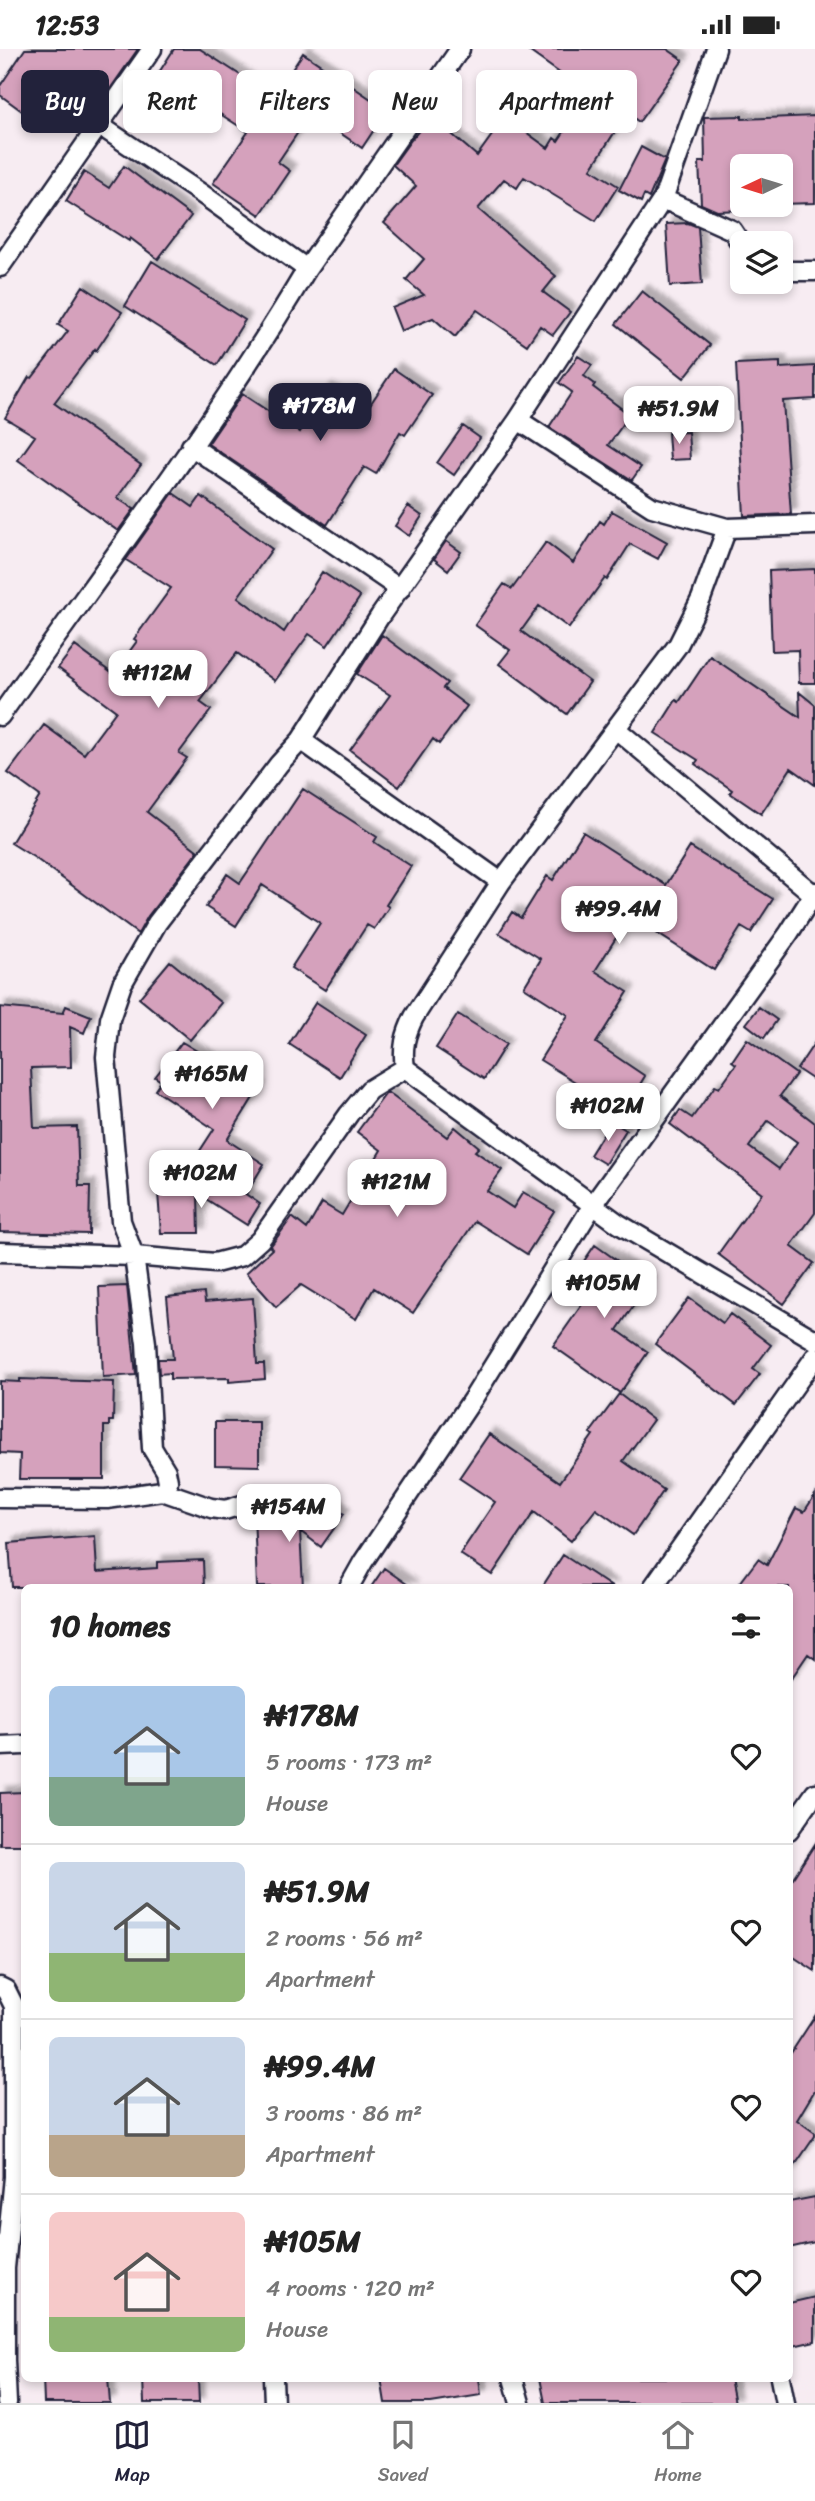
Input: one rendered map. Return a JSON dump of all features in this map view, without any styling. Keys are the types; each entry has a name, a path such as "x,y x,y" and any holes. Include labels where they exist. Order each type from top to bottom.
{"street":[{"path":"109,111 152,49"},
{"path":"0,716 191,446 269,331 307,269 460,49"},
{"path":"162,1491 167,1487 168,1481 166,1471 152,1448 146,1343 134,1256 121,1221 106,1057 110,1019 122,984 157,923 300,740 400,589 518,420 663,199 716,49"},
{"path":"109,132 307,269"},
{"path":"0,267 93,133"},
{"path":"663,199 733,231"},
{"path":"793,271 815,271"},
{"path":"518,420 652,507 727,528 815,525"},
{"path":"191,446 400,589"},
{"path":"727,528 702,599 678,645 501,882 414,1017 402,1049 405,1068 619,1224 815,1340"},
{"path":"351,1584 474,1397 593,1205 789,933 814,893 616,729"},
{"path":"300,740 501,882"},
{"path":"0,1252 134,1256 215,1263 242,1256 260,1240 369,1090 405,1068"},
{"path":"655,1584 815,1357"},
{"path":"0,1499 107,1499 162,1491 211,1508 225,1510 245,1504"},
{"path":"0,1746 21,1745"},
{"path":"793,1823 815,1793"},
{"path":"1,1987 21,1987"},
{"path":"1,1987 6,1990 14,2006 14,2177 5,2268 7,2403"},
{"path":"272,2382 274,2403"},
{"path":"514,2382 520,2403"},
{"path":"781,2382 785,2403"}],"building":[{"path":"25,49 138,49 109,90 109,70 21,70 21,110 0,95 0,86"},
{"path":"174,49 200,49 236,72 236,124 222,115 222,70 161,70"},
{"path":"526,49 667,49 683,60 639,122 637,70 555,70"},
{"path":"303,53 328,70 292,70"},
{"path":"354,88 368,97 368,133 372,133 362,148 340,133 354,133"},
{"path":"742,116 742,119 815,116 815,203 793,204 793,154 730,154 730,210 717,211 701,204 699,162 705,162 704,117"},
{"path":"247,133 298,133 278,162 290,171 260,215 213,183"},
{"path":"417,133 451,133 477,156 494,133 527,133 548,148 554,138 558,141 563,133 614,133 591,169 618,186 596,221 524,177 517,188 504,179 478,209 556,276 543,292 570,312 553,335 540,326 527,345 477,310 455,337 433,318 401,331 392,308 424,295 406,280 424,259 384,223 416,186 393,165 411,140"},
{"path":"641,147 665,160 649,198 644,195 641,202 619,190"},
{"path":"124,166 191,216 158,259 130,238 129,241 66,201 84,172 109,188"},
{"path":"688,223 698,227 702,284 670,286 666,224"},
{"path":"152,261 245,320 217,365 125,306"},
{"path":"83,286 122,312 96,351 95,349 54,403 141,465 117,498 134,509 118,531 18,460 35,436 5,418 29,377 32,378 68,331 58,325"},
{"path":"642,291 710,345 684,378 616,324"},
{"path":"578,356 592,365 584,376 595,384 593,387 630,415 608,445 641,467 632,480 549,427 572,392 559,383"},
{"path":"780,362 780,368 815,366 815,399 783,401 791,514 744,516 736,364"},
{"path":"394,369 432,395 405,435 400,432 376,474 364,467 327,525 208,444 242,394 300,432 326,389 365,412"},
{"path":"463,426 480,438 454,475 437,463"},
{"path":"688,432 690,459 670,460 668,433"},
{"path":"173,493 193,507 201,496 272,549 238,597 284,632 322,572 360,597 327,646 309,634 275,681 237,653 200,702 211,710 179,753 187,758 147,812 198,851 148,916 138,934 11,843 40,796 8,773 44,725 84,754 116,711 58,668 75,646 113,674 137,641 134,639 171,588 126,560"},
{"path":"408,506 422,516 409,536 395,526"},
{"path":"612,511 667,542 658,559 630,544 607,580 605,578 569,628 539,606 521,631 590,682 567,714 499,664 510,650 475,625 504,584 512,589 546,542 573,563 600,521 604,524"},
{"path":"446,541 461,552 448,570 434,559"},
{"path":"815,569 815,683 799,683 798,650 772,651 769,571"},
{"path":"382,635 447,683 443,688 467,706 439,744 433,739 399,787 350,750 390,695 357,674"},
{"path":"710,656 800,717 799,692 815,705 815,785 791,768 761,814 695,764 698,760 655,733"},
{"path":"303,789 377,837 374,842 411,866 374,929 367,925 325,990 291,968 320,923 262,885 236,926 206,907 227,874 240,883"},
{"path":"583,832 666,885 690,847 773,899 751,933 741,927 714,970 630,916 595,971 628,992 596,1043 645,1076 621,1116 583,1092 585,1088 540,1060 568,1015 524,987 541,959 499,933 512,912 521,918 547,876 553,880"},
{"path":"170,961 221,1003 190,1040 139,998"},
{"path":"316,1002 366,1035 340,1077 289,1044"},
{"path":"66,1006 91,1016 84,1033 70,1027 71,1067 31,1068 34,1128 77,1127 79,1186 90,1186 89,1234 0,1232 0,1007 63,1013"},
{"path":"759,1007 777,1020 764,1038 746,1024"},
{"path":"458,1014 506,1044 484,1079 436,1048"},
{"path":"747,1039 796,1074 780,1096 815,1123 815,1213 791,1246 814,1263 784,1304 718,1254 762,1193 670,1124 680,1110 692,1118 715,1086 719,1088 736,1064 732,1061","holes":["768,1121 797,1142 779,1169 749,1147"]},
{"path":"182,1042 259,1088 227,1140 264,1164 246,1194 194,1160 214,1129 155,1090 161,1081 155,1077"},
{"path":"815,1042 815,1081 797,1069"},
{"path":"387,1092 447,1137 455,1127 479,1147 475,1151 502,1170 487,1191 513,1208 523,1192 554,1211 527,1254 475,1221 413,1313 374,1288 356,1319 301,1285 276,1307 246,1273 272,1249 270,1247 292,1217 307,1229 322,1203 342,1215 381,1150 357,1132"},
{"path":"611,1121 626,1130 605,1164 590,1155"},
{"path":"158,1193 244,1193 260,1204 247,1225 198,1194 199,1233 161,1233"},
{"path":"595,1245 649,1283 617,1330 648,1352 620,1393 553,1346 588,1296 569,1283"},
{"path":"127,1286 136,1375 103,1377 99,1287"},
{"path":"204,1293 205,1302 253,1298 257,1364 264,1364 265,1379 229,1382 229,1378 170,1379 170,1373 159,1374 158,1359 173,1359 167,1297"},
{"path":"689,1298 723,1323 730,1314 771,1345 753,1369 760,1374 736,1405 655,1344"},
{"path":"20,1379 114,1382 113,1421 109,1421 109,1426 104,1426 104,1479 19,1479 20,1454 0,1453 0,1381 20,1382"},
{"path":"619,1394 653,1420 623,1461 664,1490 633,1535 596,1509 571,1541 534,1512 492,1575 460,1554 495,1502 459,1478 489,1434 560,1482 593,1435 590,1433"},
{"path":"215,1422 259,1422 259,1466 215,1465"},
{"path":"815,1495 815,1659 808,1654 793,1676 793,1584 739,1584 758,1559 767,1565 796,1508 804,1512"},
{"path":"328,1502 344,1514 321,1547 300,1531 303,1584 257,1584 254,1514 320,1512"},
{"path":"95,1536 97,1572 157,1568 157,1562 203,1560 204,1584 21,1584 21,1587 12,1587 9,1543"},
{"path":"563,1555 607,1584 544,1584"},
{"path":"384,1568 407,1584 373,1584"},
{"path":"21,1792 21,1845 0,1845 0,1793"},
{"path":"815,1844 815,1971 793,1957 793,1878"},
{"path":"815,2016 815,2090 797,2120 815,2133 815,2136 793,2168 793,2050"},
{"path":"815,2197 815,2242 793,2247 793,2201"},
{"path":"815,2297 815,2341 793,2346 793,2302"},
{"path":"43,2382 108,2382 110,2403 44,2403"},
{"path":"143,2382 198,2382 199,2403 144,2403"},
{"path":"382,2382 479,2382 481,2395 431,2403 385,2403"},
{"path":"541,2382 731,2382 735,2403 545,2403"}]}
